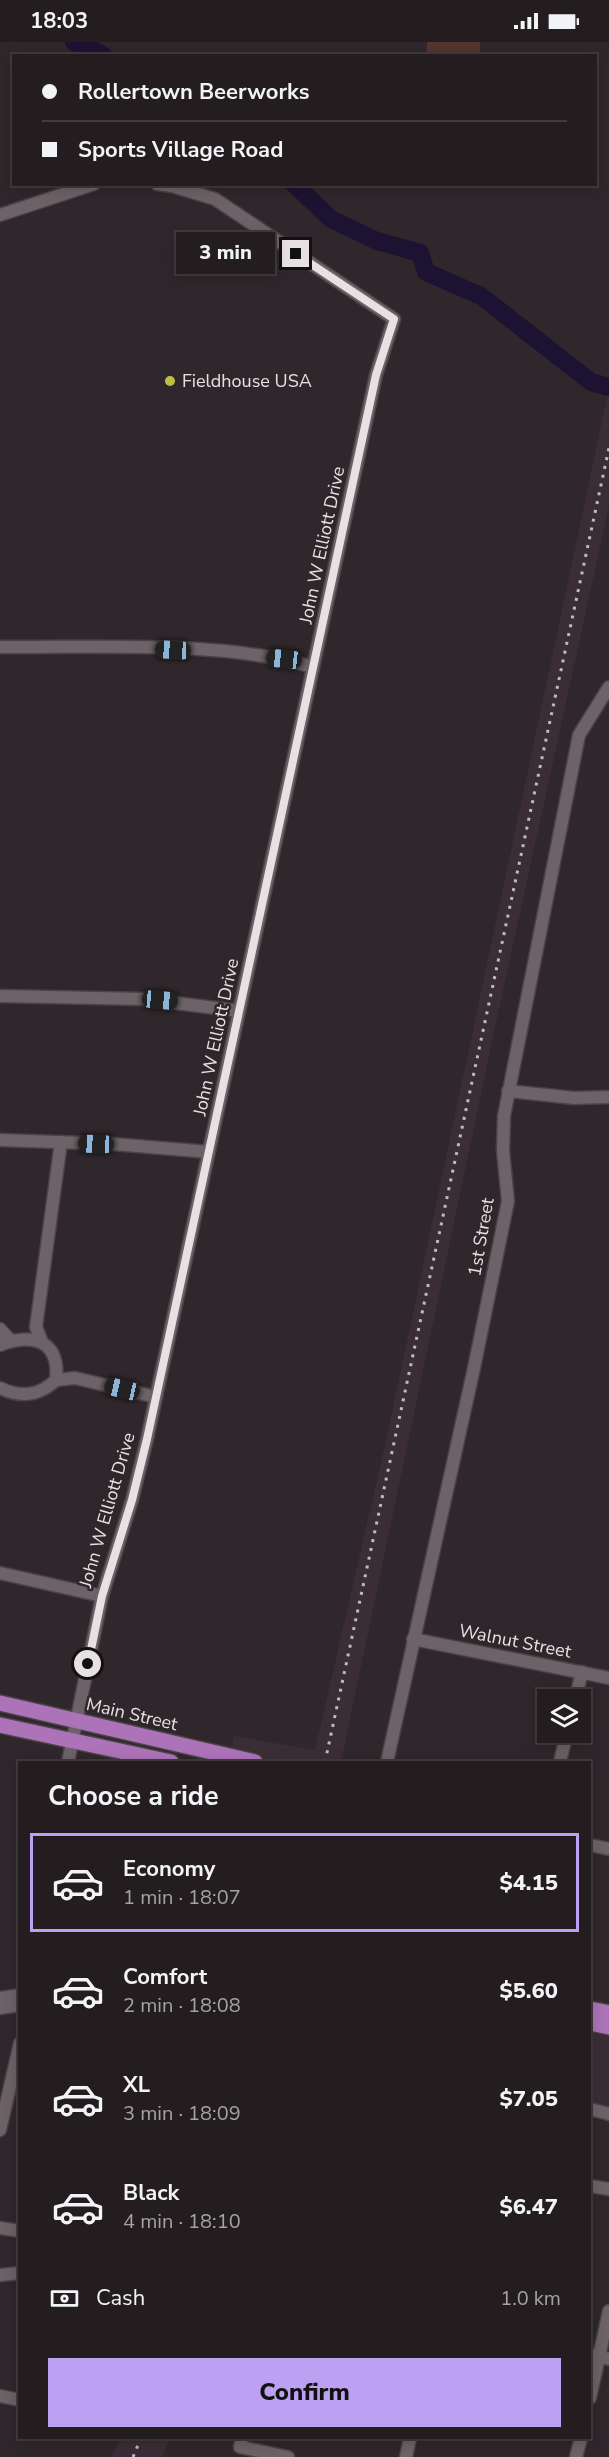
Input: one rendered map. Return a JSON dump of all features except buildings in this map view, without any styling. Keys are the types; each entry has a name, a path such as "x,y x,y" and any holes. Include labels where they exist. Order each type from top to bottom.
{"main road":[{"name":"Main Street","path":"0,1703 251,1761"},
{"path":"0,1725 166,1761"},
{"path":"591,2009 609,2013"},
{"path":"591,2023 609,2027"}],"street":[{"path":"0,214 88,186"},
{"name":"John W Elliott Drive","path":"68,1761 102,1596 132,1500 156,1397 376,375 394,319 215,199 172,186"},
{"path":"0,647 212,651 284,659 314,668"},
{"name":"1st Street","path":"387,1761 479,1345 508,1201 503,1151 504,1116 579,735 609,687"},
{"path":"0,996 144,999 239,1011"},
{"path":"508,1091 574,1098 609,1097"},
{"path":"0,1140 209,1152"},
{"path":"61,1142 36,1327 42,1342 52,1352 58,1365 75,1378"},
{"path":"11,1341 36,1327"},
{"path":"0,1329 11,1341 42,1342"},
{"path":"56,1380 58,1365"},
{"path":"0,1388 22,1395 37,1393 56,1380 75,1378 156,1397"},
{"path":"0,1573 102,1596"},
{"name":"Walnut Street","path":"414,1639 609,1678"},
{"path":"578,1689 582,1672"},
{"path":"560,1761 564,1743"},
{"path":"591,1845 609,1849"},
{"path":"0,1998 18,1995"},
{"path":"0,2008 18,2005"},
{"path":"0,2130 18,2061"},
{"path":"591,2109 609,2114"},
{"path":"591,2186 609,2189"},
{"path":"0,2228 18,2231"},
{"path":"0,2275 18,2272"},
{"path":"591,2393 609,2311"},
{"path":"0,2396 18,2400"},
{"path":"406,2457 410,2439"},
{"path":"576,2457 581,2439"},
{"path":"241,2442 288,2457"}],"shaded area":[{"path":"427,42 480,42 480,54 427,54"},
{"path":"609,388 609,506 494,1032 341,1761 228,1761 234,1736 315,1750 385,1445"},
{"path":"591,2032 609,2037 609,2107 591,2103"},
{"path":"121,2439 170,2439 162,2457 112,2457"}],"waterway":[{"path":"74,42 100,54"},
{"path":"296,186 331,219 377,241 420,253 426,272 481,296 591,382 609,387"}],"railway":[{"path":"325,1761 609,448"},
{"path":"133,2457 141,2439"}],"place":[{"name":"Fieldhouse USA","path":"170,381"}],"route":[{"path":"88,1664 113,1554 132,1500 147,1439 376,375 394,319 296,254"}]}
